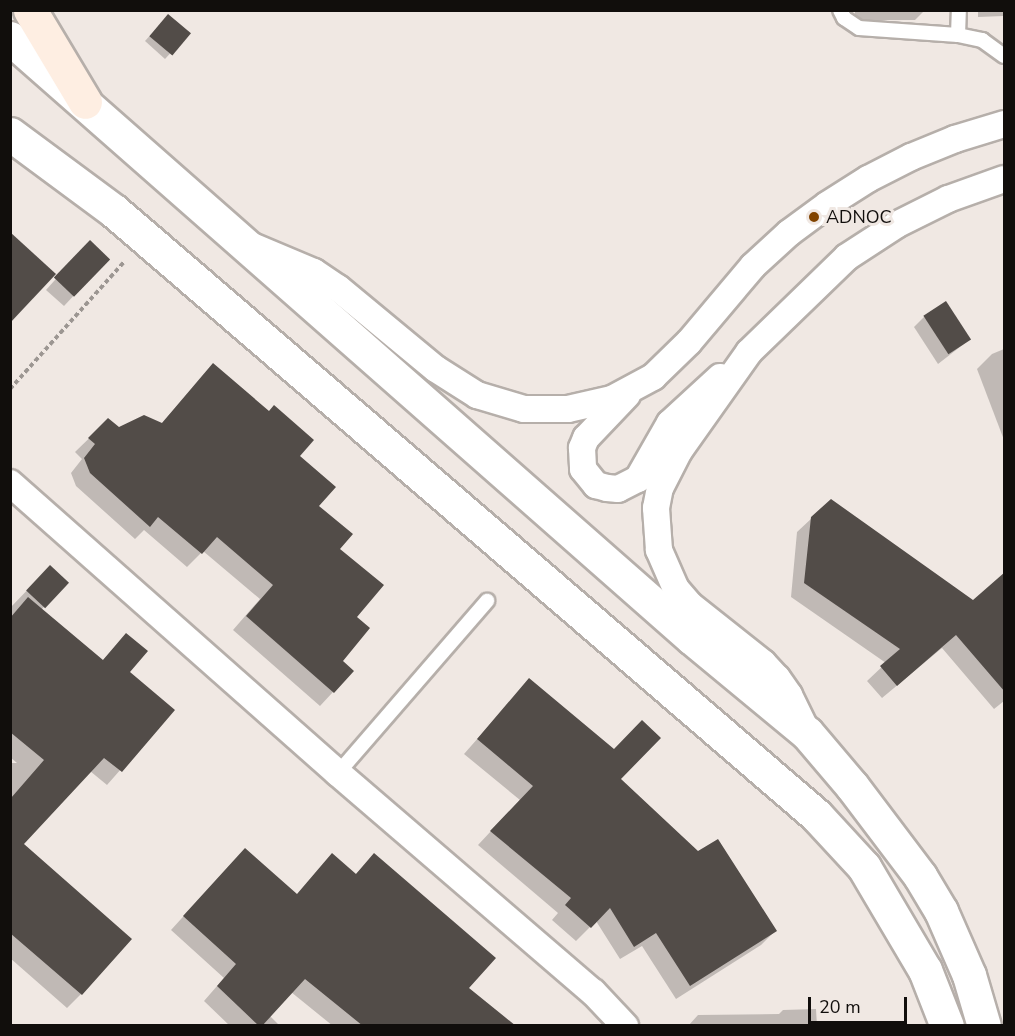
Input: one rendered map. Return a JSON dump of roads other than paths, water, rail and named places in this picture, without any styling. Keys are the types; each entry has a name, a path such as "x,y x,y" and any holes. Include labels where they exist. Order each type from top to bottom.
{"main road":[{"path":"30,10 85,102"}],"street":[{"path":"10,38 683,630 807,733 852,786 920,876 941,911 969,975 984,1026"},
{"path":"10,58 54,78"},
{"path":"10,111 43,135 82,171 114,211"},
{"path":"1003,123 911,157 868,179 789,233 753,266 672,361 632,390 586,438 582,448 583,469 596,485 607,488 618,489 638,479 670,423 690,402 750,351 847,257 896,225 948,199 1005,178"},
{"path":"10,134 114,211 816,815 864,867 925,970 947,1026"},
{"path":"246,244 281,256 322,277 436,369 477,395 516,407 546,410 590,405 632,390"},
{"path":"750,351 668,468 656,508 659,550 676,589 690,604 777,678 789,695 807,733"},
{"path":"10,483 338,773 593,992 624,1026"}],"lane":[{"path":"840,10 844,18 859,28 958,35 982,40 1005,56"},
{"path":"958,35 959,10"},
{"path":"338,773 488,601"}],"place":[{"name":"ADNOC","path":"814,217"}]}
